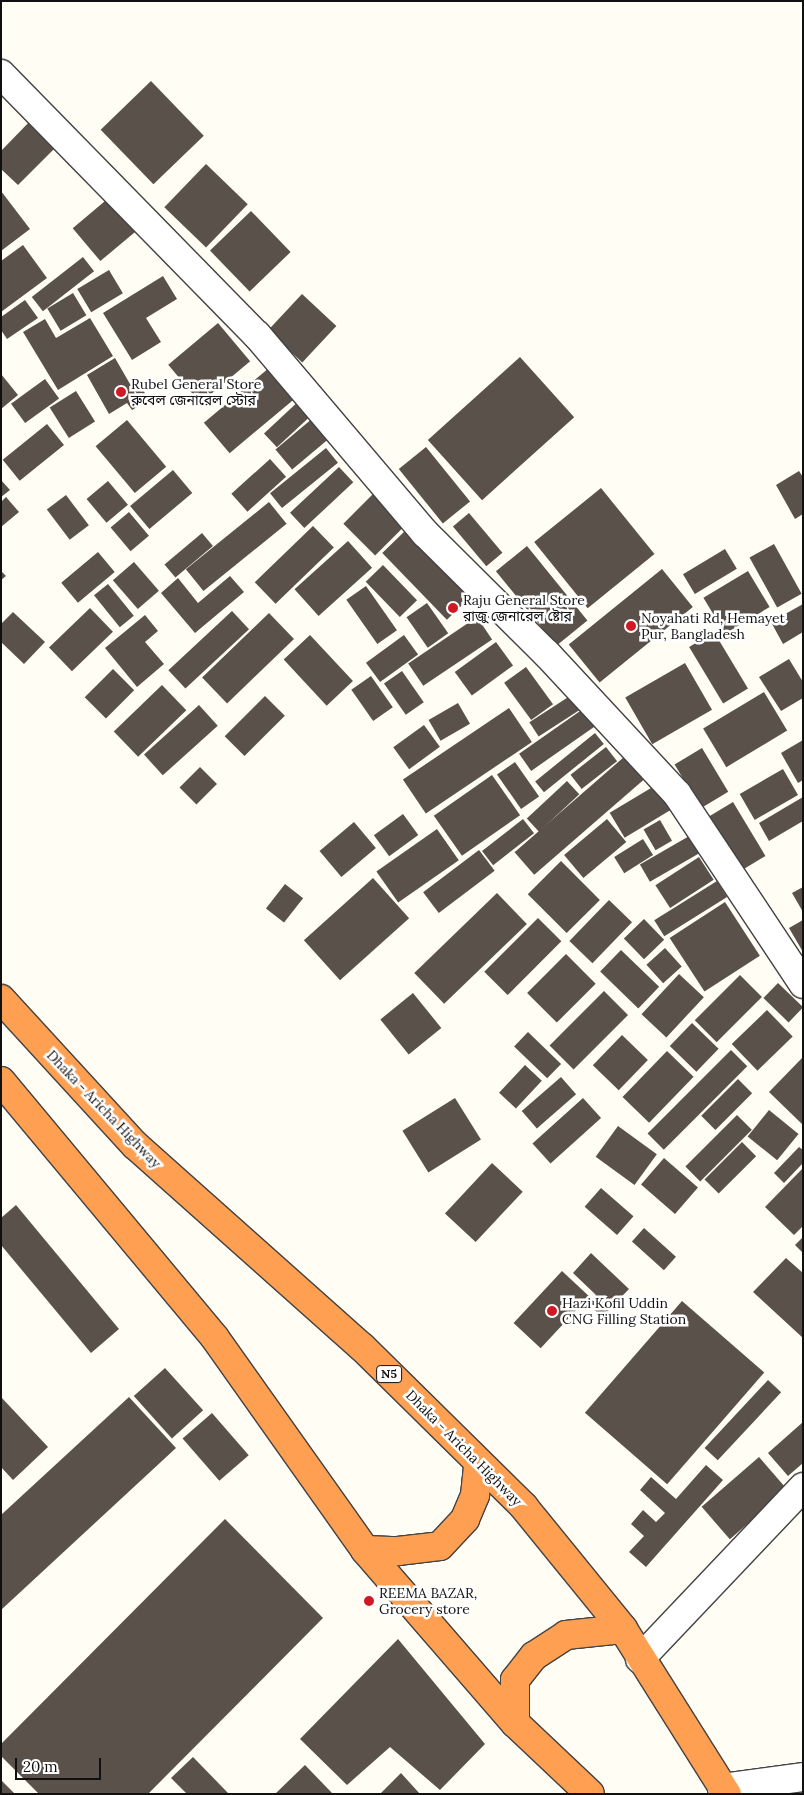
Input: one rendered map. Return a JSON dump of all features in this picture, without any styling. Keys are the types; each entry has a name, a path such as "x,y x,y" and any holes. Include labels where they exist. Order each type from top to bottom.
{"highway":[{"name":"Dhaka - Aricha Highway","path":"1,999 135,1145 362,1347 478,1464 524,1507 623,1629 724,1791"},
{"path":"1,1080 215,1338 365,1550 516,1723 590,1794"},
{"path":"365,1550 398,1551 440,1546 465,1519 475,1495 478,1464"},
{"path":"516,1723 515,1680 534,1656 566,1635 623,1629"}],"street":[{"path":"1,74 257,335 425,533 547,654 677,794 803,984"},
{"path":"640,1659 803,1487"},
{"path":"724,1791 803,1778"}],"building":[{"path":"151,81 204,136 153,184 101,130"},
{"path":"34,117 60,143 18,185 1,169 1,151"},
{"path":"206,164 248,204 206,247 164,207"},
{"path":"1,191 30,229 1,251"},
{"path":"111,196 139,229 100,261 73,228"},
{"path":"251,211 291,252 250,292 210,251"},
{"path":"23,245 47,278 1,312 1,261"},
{"path":"83,257 94,271 43,311 32,297"},
{"path":"109,270 123,293 91,312 77,289"},
{"path":"163,276 177,299 146,318 161,342 132,360 103,313"},
{"path":"73,293 86,315 61,331 47,308"},
{"path":"302,294 336,326 302,363 268,331"},
{"path":"25,300 38,318 7,339 1,330 1,317"},
{"path":"90,318 113,356 58,390 23,332 45,319 56,338"},
{"path":"218,323 250,361 200,403 168,365"},
{"path":"520,357 574,417 482,500 428,440"},
{"name":"Rubel General Store রুবেল জেনারেল স্টোর","path":"115,358 130,384 137,380 149,400 132,410 127,403 109,414 87,375"},
{"path":"269,368 295,399 230,453 204,423"},
{"path":"1,374 18,395 1,409"},
{"path":"45,379 59,398 25,423 11,404"},
{"path":"76,391 95,422 69,438 50,407"},
{"path":"302,398 315,412 277,447 264,433"},
{"path":"313,418 330,438 292,469 275,449"},
{"path":"127,420 166,467 135,493 96,446"},
{"path":"47,424 64,445 20,481 3,460"},
{"path":"426,447 470,501 443,523 399,469"},
{"path":"326,448 338,463 282,508 270,493"},
{"path":"270,459 286,477 247,512 231,494"},
{"path":"339,467 353,482 304,528 290,513"},
{"path":"173,470 192,493 149,529 130,506"},
{"path":"799,471 803,477 803,514 795,519 776,485"},
{"path":"1,480 10,490 1,497"},
{"path":"108,481 128,505 106,523 87,499"},
{"path":"601,488 654,554 588,608 534,542"},
{"path":"378,489 410,521 375,555 343,524"},
{"path":"66,495 89,525 70,540 47,509"},
{"path":"6,497 19,512 1,527 1,502"},
{"path":"269,502 287,524 203,591 186,569"},
{"path":"129,512 149,536 131,551 111,527"},
{"path":"469,513 502,553 486,566 453,526"},
{"path":"313,526 334,548 276,604 255,582"},
{"path":"406,530 471,597 447,620 382,553"},
{"path":"202,533 213,546 175,578 164,564"},
{"path":"348,541 372,568 319,616 294,589"},
{"path":"774,544 802,594 777,607 750,558"},
{"path":"527,546 587,621 556,646 496,571"},
{"path":"725,549 737,569 695,594 683,574"},
{"path":"98,552 115,572 78,603 61,583"},
{"path":"134,562 159,591 138,609 113,580"},
{"path":"383,565 417,600 400,617 366,582"},
{"name":"Noyahati Rd, Hemayet Pur, Bangladesh","path":"662,569 693,607 600,683 569,645"},
{"path":"1,571 6,576 1,580"},
{"path":"748,571 770,607 725,634 703,598"},
{"path":"230,576 244,592 195,633 161,593 178,578 198,603"},
{"path":"108,584 134,616 120,627 94,595"},
{"path":"366,586 397,630 377,644 346,600"},
{"path":"427,603 448,633 428,648 407,617"},
{"path":"803,604 803,632 783,644 771,622"},
{"path":"90,608 113,632 72,671 49,648"},
{"path":"232,611 249,629 185,689 168,670"},
{"path":"13,612 45,642 24,664 1,642 1,624"},
{"path":"269,613 294,639 227,703 202,678"},
{"path":"145,615 158,631 145,642 164,664 137,687 105,648"},
{"path":"477,617 492,639 423,686 408,663"},
{"path":"714,632 748,689 723,704 689,647"},
{"path":"310,635 353,681 327,706 284,660"},
{"path":"404,635 418,654 380,682 366,663"},
{"path":"496,642 513,665 472,695 455,672"},
{"path":"789,659 803,682 803,698 781,711 759,677"},
{"path":"685,663 712,710 652,744 625,698"},
{"path":"526,667 553,704 531,720 504,683"},
{"path":"113,669 134,690 106,718 85,697"},
{"path":"402,671 424,702 406,715 384,684"},
{"path":"371,676 393,707 373,721 351,690"},
{"path":"162,685 186,710 138,757 114,732"},
{"path":"764,692 787,731 726,767 703,729"},
{"path":"573,694 582,708 539,737 529,722"},
{"path":"265,696 285,716 244,756 225,736"},
{"path":"458,703 470,724 441,741 429,720"},
{"path":"199,705 218,726 163,775 144,755"},
{"path":"509,708 532,742 426,814 403,780"},
{"path":"583,709 595,726 531,771 519,754"},
{"path":"424,725 440,747 409,769 393,747"},
{"path":"595,733 604,744 544,792 535,781"},
{"path":"803,740 803,780 798,783 781,753"},
{"path":"606,747 617,761 582,789 571,775"},
{"path":"702,748 728,792 701,808 675,764"},
{"path":"624,757 644,780 534,875 515,852"},
{"path":"515,762 539,796 521,809 497,775"},
{"path":"200,767 217,784 196,804 179,788"},
{"path":"783,769 798,795 755,820 740,794"},
{"path":"492,775 520,815 462,856 434,816"},
{"path":"567,781 579,794 539,832 527,819"},
{"path":"656,785 671,810 625,838 610,813"},
{"path":"803,797 803,821 769,841 759,823"},
{"path":"733,802 765,856 741,871 708,817"},
{"path":"403,814 418,835 389,856 374,835"},
{"path":"523,819 534,833 493,865 482,851"},
{"path":"607,819 626,842 583,878 564,855"},
{"path":"660,820 672,841 656,850 644,830"},
{"path":"354,822 376,848 341,877 320,851"},
{"path":"437,829 459,860 398,903 376,871"},
{"path":"691,835 701,852 650,882 640,864"},
{"path":"643,839 653,855 624,873 614,857"},
{"path":"479,850 495,871 439,913 423,892"},
{"path":"699,857 714,880 670,908 655,885"},
{"path":"561,861 600,900 567,933 528,894"},
{"path":"373,878 409,918 340,980 304,940"},
{"path":"717,881 727,897 664,936 654,920"},
{"path":"285,884 303,898 284,923 266,908"},
{"path":"803,887 803,912 792,893"},
{"path":"497,893 527,924 444,1004 414,973"},
{"path":"609,900 632,922 592,963 569,941"},
{"path":"725,902 760,956 705,992 670,938"},
{"path":"538,918 561,941 508,995 484,972"},
{"path":"644,919 664,940 644,959 624,938"},
{"path":"803,920 803,952 789,928"},
{"path":"665,948 682,967 663,983 646,965"},
{"path":"621,950 659,987 638,1008 600,972"},
{"path":"566,954 596,984 557,1023 527,993"},
{"path":"679,974 704,997 666,1037 641,1014"},
{"path":"740,975 762,997 717,1042 695,1020"},
{"path":"778,983 803,1007 789,1022 763,998"},
{"path":"604,991 628,1015 574,1069 550,1045"},
{"path":"413,993 441,1028 409,1054 380,1019"},
{"path":"767,1010 793,1037 757,1071 732,1044"},
{"path":"692,1023 719,1049 696,1072 670,1046"},
{"path":"528,1032 561,1064 547,1078 514,1046"},
{"path":"622,1035 648,1060 619,1090 593,1065"},
{"path":"731,1050 747,1066 664,1150 648,1133"},
{"path":"667,1051 694,1077 649,1123 623,1097"},
{"path":"803,1057 803,1125 769,1092"},
{"path":"525,1065 542,1081 516,1108 499,1093"},
{"path":"561,1077 576,1094 537,1128 522,1111"},
{"path":"738,1079 752,1093 715,1130 701,1116"},
{"path":"455,1098 481,1140 428,1172 402,1131"},
{"path":"583,1098 601,1118 551,1164 532,1144"},
{"path":"769,1110 799,1134 777,1160 748,1136"},
{"path":"737,1115 752,1130 700,1181 685,1167"},
{"path":"618,1126 657,1154 634,1185 596,1157"},
{"path":"742,1142 756,1156 719,1194 705,1179"},
{"path":"799,1147 803,1150 803,1163 784,1183 774,1173"},
{"path":"664,1158 698,1188 675,1214 641,1184"},
{"path":"492,1163 523,1192 476,1242 445,1213"},
{"path":"803,1168 803,1226 794,1235 765,1207"},
{"path":"601,1188 633,1216 617,1235 585,1207"},
{"path":"16,1205 119,1329 91,1353 1,1245 1,1218"},
{"path":"644,1228 676,1257 664,1270 632,1241"},
{"path":"803,1237 803,1253 795,1245"},
{"path":"591,1253 629,1289 602,1317 588,1304 596,1295 573,1273"},
{"path":"786,1258 803,1273 803,1338 753,1292"},
{"path":"562,1271 589,1296 541,1348 514,1323"},
{"path":"682,1301 764,1373 667,1484 585,1413"},
{"path":"165,1368 203,1410 172,1438 134,1396"},
{"path":"768,1380 781,1392 718,1460 705,1448"},
{"path":"1,1397 48,1447 13,1480 1,1467"},
{"path":"129,1397 176,1448 1,1610 1,1515"},
{"path":"212,1413 249,1455 219,1481 183,1439"},
{"path":"803,1422 803,1463 788,1476 768,1453"},
{"path":"759,1457 787,1489 730,1539 702,1507"},
{"path":"706,1465 723,1480 646,1567 629,1552 644,1536 631,1524 643,1510 656,1522 665,1513 640,1490 651,1477 676,1499"},
{"path":"225,1519 323,1618 148,1794 39,1794 1,1756 1,1744"},
{"path":"398,1639 485,1744 440,1790 390,1747 347,1785 300,1739"},
{"path":"193,1757 229,1794 187,1794 171,1778"},
{"path":"305,1765 333,1794 275,1794"},
{"path":"401,1773 420,1794 380,1794"},
{"path":"1,1780 15,1794 1,1794"}],"place":[{"name":"Rubel General Store রুবেল জেনারেল স্টোর","path":"121,392"},
{"name":"Raju General Store রাজু জেনারেল ষ্টোর","path":"453,608"},
{"name":"Noyahati Rd, Hemayet Pur, Bangladesh","path":"631,626"},
{"name":"Hazi Kofil Uddin CNG Filling Station","path":"552,1311"},
{"name":"REEMA BAZAR, Grocery store","path":"369,1601"}]}
